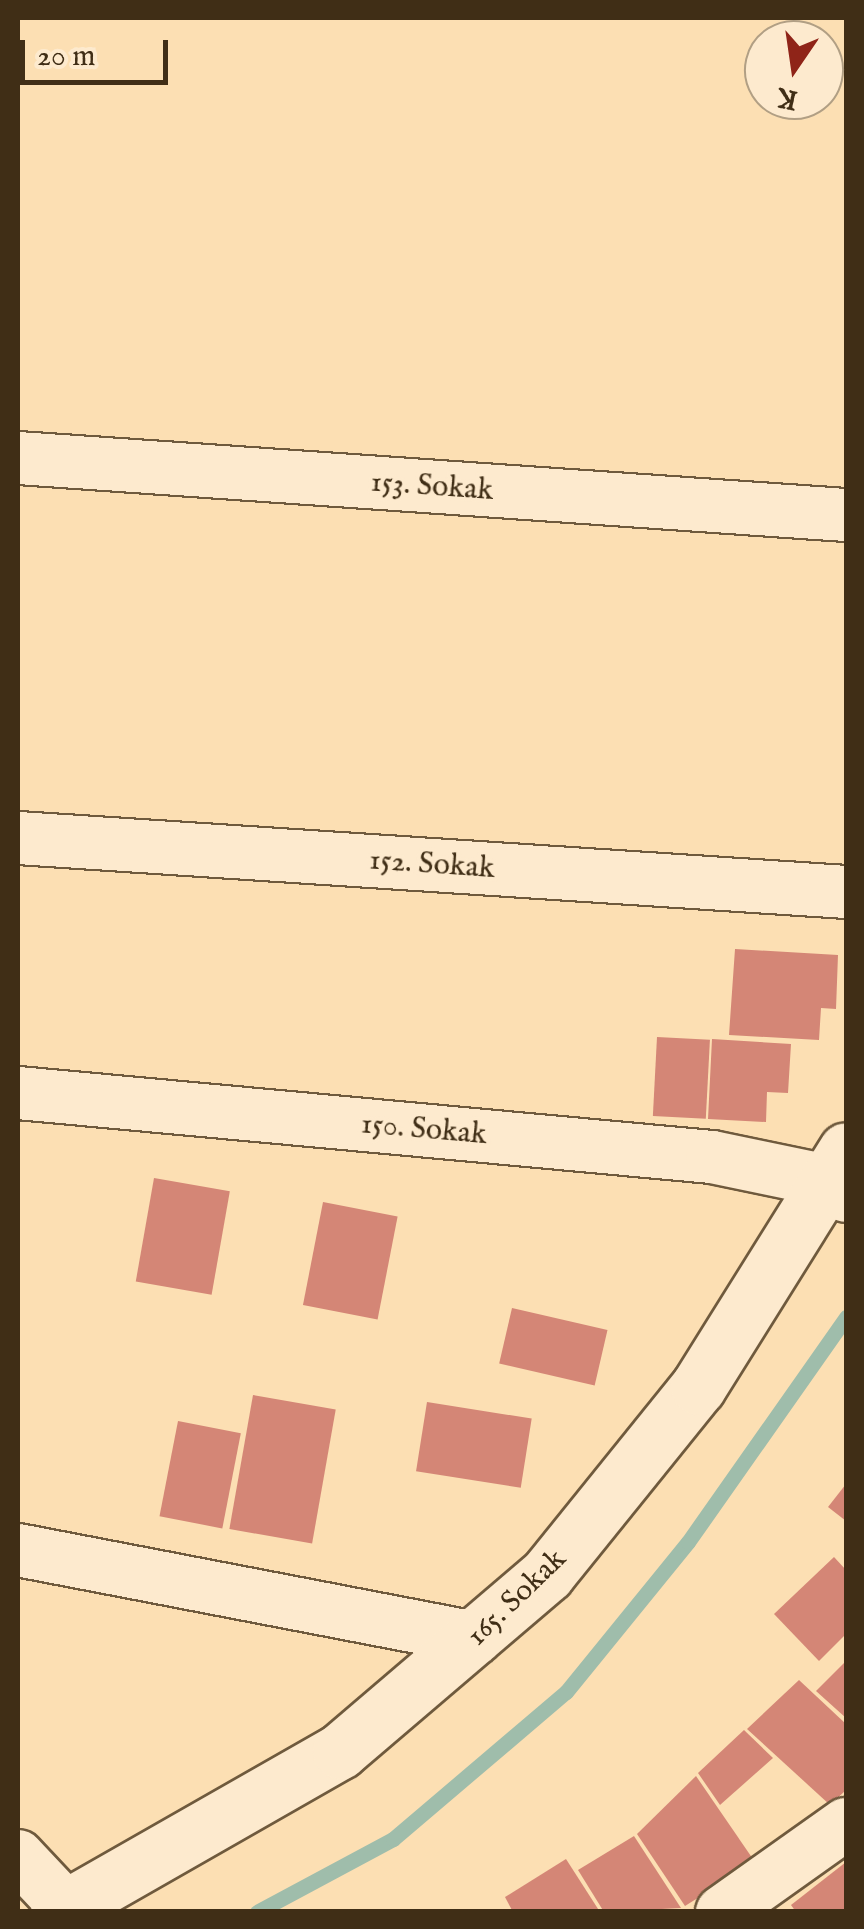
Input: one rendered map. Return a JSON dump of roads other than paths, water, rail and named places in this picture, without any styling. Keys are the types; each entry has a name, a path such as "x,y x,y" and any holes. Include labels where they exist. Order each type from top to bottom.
{"main road":[{"name":"165. Sokak","path":"62,1909 340,1751 547,1574 626,1482 698,1388 840,1176"}],"street":[{"name":"153. Sokak","path":"18,458 846,515"},
{"name":"152. Sokak","path":"18,838 846,892"},
{"name":"150. Sokak","path":"18,1093 712,1157 840,1176"},
{"path":"18,1550 476,1638"},
{"path":"722,1912 846,1824"},
{"path":"18,1856 62,1909"}],"waterway":[{"path":"257,1912 393,1839 566,1692 688,1542 846,1317"}]}
